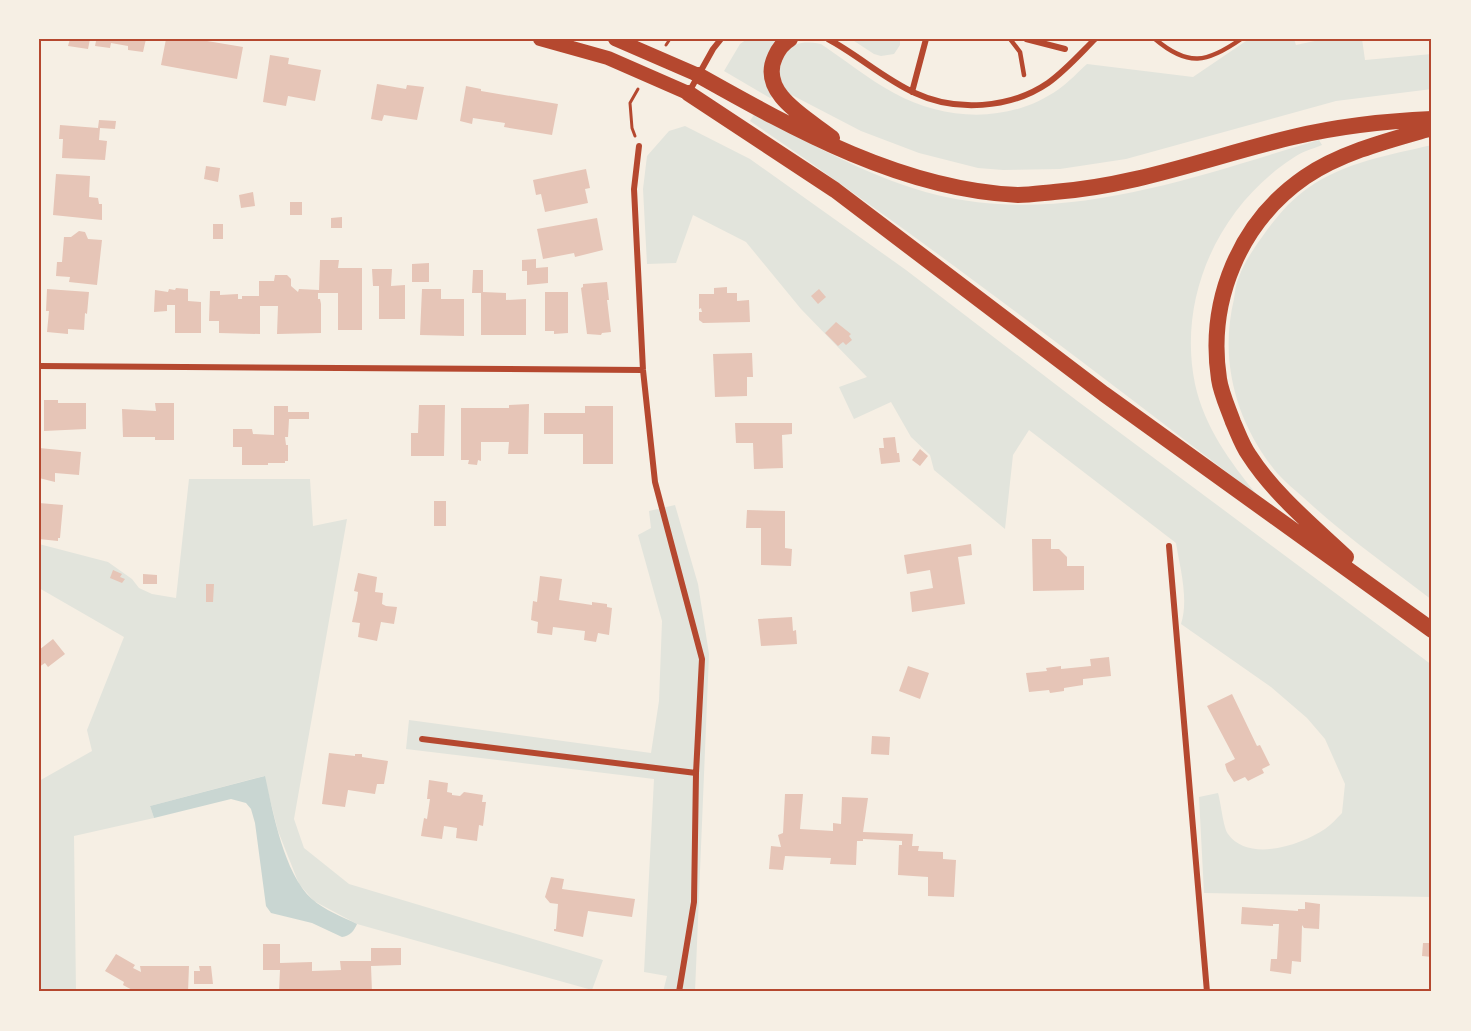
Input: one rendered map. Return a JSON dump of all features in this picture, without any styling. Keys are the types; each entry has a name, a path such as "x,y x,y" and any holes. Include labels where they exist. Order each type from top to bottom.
{"highway":[{"path":"790,39 777,53 771,71 777,91 785,101 832,137 843,149"},
{"path":"698,75 785,124 885,167 921,179 963,188 1019,195 1081,190 1150,176 1294,136 1372,122 1432,119"},
{"path":"688,93 835,190 1104,394 1432,630"},
{"path":"1392,600 1294,508 1271,484 1248,454 1219,381 1216,336 1225,283 1234,259 1265,214 1284,194 1307,176 1334,162 1383,142 1432,128"}],"main road":[{"path":"540,39 608,58 688,93"},
{"path":"615,39 698,75"}],"street":[{"path":"688,93 721,39"},
{"path":"828,39 912,92 933,101 957,105 982,105 1029,93 1047,84 1095,39"},
{"path":"912,92 926,39"},
{"path":"1026,39 1065,49"},
{"path":"639,146 634,189 644,370 655,482 702,659 696,773 694,902 679,992"},
{"path":"39,366 644,370"},
{"path":"1169,546 1207,992"},
{"path":"422,739 696,773"}],"lane":[{"path":"1010,39 1020,52 1024,75"},
{"path":"1155,39 1172,53 1197,58 1220,55 1241,39"}],"shaded area":[{"path":"747,39 779,39 774,96 770,98 724,71 740,44"},
{"path":"851,39 900,39 900,45 894,54 881,56"},
{"path":"1249,39 1294,39 1296,45 1324,39 1362,39 1365,60 1432,54 1432,89 1336,101 1126,159 1060,169 1003,170 978,168 919,153 861,131 786,92 777,70 788,50 793,46 804,43 821,44 894,93 934,109 977,115 1020,108 1040,100 1063,86 1087,64 1193,77"},
{"path":"755,113 821,149 890,180 937,195 985,203 1034,205 1082,201 1130,193 1226,168 1319,140 1322,145 1296,156 1267,178 1244,201 1225,228 1210,256 1199,287 1192,319 1191,351 1199,399 1219,443 1257,495 943,258 750,121"},
{"path":"685,126 750,159 906,270 1076,400 1432,665 1432,897 1204,893 1199,797 1218,793 1228,834 1237,843 1249,848 1262,849 1303,841 1325,829 1342,813 1345,784 1325,739 1307,718 1271,687 1181,624 1184,594 1176,543 1029,430 1013,455 1005,529 934,470 930,455 911,437 891,402 854,419 839,387 867,377 801,309 746,242 693,215 676,263 647,264 643,189 647,156 669,131"},
{"path":"1432,145 1432,600 1335,525 1277,473 1263,454 1241,412 1230,368 1229,345 1230,322 1237,282 1252,252 1291,202 1308,188 1337,172 1368,160"},
{"path":"189,479 310,479 313,526 347,519 294,819 304,848 349,884 603,960 592,990 357,924 314,901 299,884 278,831 264,776 150,806 154,818 74,836 76,992 39,992 39,781 92,751 87,730 124,637 39,588 39,544 108,562 132,579 139,588 152,594 176,598"},
{"path":"675,505 698,584 709,654 695,992 663,992 667,976 644,972 654,779 406,749 409,720 651,753 659,701 662,621 638,535 651,528 649,511"},
{"path":"265,776 281,842 294,874 302,888 317,903 357,924 347,936 342,937 312,923 271,913 266,906 255,823 251,809 246,803 231,799 154,818 150,806"}],"building":[{"path":"70,39 90,39 88,49 68,46"},
{"path":"91,39 146,39 143,52 128,50 128,46 111,43 110,48 95,46 96,41"},
{"path":"166,39 195,39 243,47 237,79 161,65"},
{"path":"270,55 289,58 288,64 321,70 315,101 288,96 286,106 263,102"},
{"path":"377,84 406,89 407,85 424,87 417,120 384,115 382,121 371,119"},
{"path":"466,86 481,89 481,91 558,104 552,135 504,127 505,123 473,118 472,124 460,121"},
{"path":"99,120 116,121 115,129 100,128 99,140 107,141 105,160 62,158 63,139 59,139 60,125 98,128"},
{"path":"206,166 220,168 218,182 204,179"},
{"path":"586,169 590,188 585,189 588,203 545,212 541,194 536,195 533,180"},
{"path":"56,174 90,176 89,197 98,198 99,204 102,204 102,220 53,215"},
{"path":"253,192 255,206 241,208 239,195"},
{"path":"290,202 302,202 302,215 290,215"},
{"path":"342,217 342,228 331,228 331,218"},
{"path":"597,218 603,250 575,257 574,253 543,259 537,229"},
{"path":"213,224 223,224 223,239 213,239"},
{"path":"79,231 85,232 88,239 102,240 97,285 69,282 70,277 56,276 57,262 62,262 64,237 71,237"},
{"path":"536,259 536,268 548,267 548,283 527,285 527,271 522,271 522,260"},
{"path":"320,260 339,260 338,268 362,268 362,330 338,330 338,293 318,293 321,304 321,333 277,334 278,306 260,306 260,334 219,333 219,321 209,321 210,291 220,291 220,295 238,294 238,299 242,299 242,296 259,296 259,281 274,281 275,275 287,275 291,279 291,286 298,292 299,289 319,290"},
{"path":"429,263 429,282 412,282 412,264"},
{"path":"372,269 392,269 391,286 405,285 405,319 379,319 379,286 373,286"},
{"path":"473,270 483,270 483,292 506,293 506,300 526,299 526,335 481,335 481,293 472,293"},
{"path":"607,282 611,332 601,335 587,334 581,288 583,284"},
{"path":"727,287 727,293 737,293 737,301 749,300 750,322 703,323 699,320 699,312 702,312 701,308 699,309 699,294 714,294 714,288"},
{"path":"176,288 188,289 188,301 201,302 201,333 175,333 175,305 167,305 167,311 154,312 155,290 168,292 169,289 175,290"},
{"path":"47,289 89,292 84,330 68,329 68,334 47,332 49,311 46,311"},
{"path":"422,289 441,289 441,299 464,299 464,336 420,335"},
{"path":"819,289 826,297 818,304 811,296"},
{"path":"545,292 568,292 568,333 554,334 554,331 545,331"},
{"path":"836,322 851,334 849,336 852,340 846,345 843,342 838,346 825,333"},
{"path":"752,353 753,377 747,377 747,396 715,397 713,354"},
{"path":"44,400 58,400 58,403 86,403 86,429 44,431"},
{"path":"155,403 174,403 174,440 155,440 155,437 123,437 122,409 156,411"},
{"path":"529,404 528,454 508,454 509,442 481,442 481,461 478,460 477,465 468,464 469,460 461,460 461,408 509,408 509,405"},
{"path":"419,405 445,405 444,456 411,456 411,433 418,433"},
{"path":"274,406 288,406 288,412 309,412 309,419 289,419 288,437 285,437 286,445 288,445 288,461 268,463 268,465 242,465 242,447 233,447 233,429 252,429 253,434 274,435"},
{"path":"585,406 613,406 613,464 583,464 583,434 544,434 544,413 585,413"},
{"path":"735,423 792,423 792,434 782,435 783,468 754,469 753,443 736,443"},
{"path":"895,437 900,462 881,464 879,448 884,448 883,438"},
{"path":"39,448 81,452 79,475 55,473 55,482 39,478"},
{"path":"920,449 928,456 920,466 912,460"},
{"path":"434,501 446,501 446,526 434,526"},
{"path":"39,503 63,505 58,541 39,539"},
{"path":"747,510 785,511 785,548 792,549 791,566 761,565 761,528 746,528"},
{"path":"1032,539 1051,539 1051,549 1059,549 1067,557 1067,566 1084,566 1084,590 1033,591"},
{"path":"971,544 972,555 958,557 965,604 912,612 910,592 933,588 930,570 907,574 904,555"},
{"path":"113,570 122,574 120,577 125,579 122,583 110,578"},
{"path":"358,573 377,577 375,592 383,593 382,604 397,607 394,624 381,622 377,641 358,637 360,623 352,622 358,592 354,591"},
{"path":"143,574 157,575 157,584 143,584"},
{"path":"540,576 562,579 559,600 592,605 592,602 607,604 607,607 612,608 609,635 598,633 596,642 584,640 585,631 553,627 552,635 537,633 538,622 531,620 533,601 537,602"},
{"path":"206,584 214,584 213,602 206,602"},
{"path":"792,617 797,644 761,646 758,619"},
{"path":"53,639 65,654 48,667 45,663 39,667 39,650"},
{"path":"1109,657 1111,676 1083,679 1083,685 1064,688 1064,691 1029,692 1026,673 1047,671 1046,668 1061,666 1061,669 1091,666 1090,659"},
{"path":"908,666 929,673 920,699 899,691"},
{"path":"1232,694 1257,746 1260,745 1270,765 1262,769 1264,773 1248,781 1245,777 1234,782 1227,771 1225,764 1235,759 1207,706"},
{"path":"872,736 890,737 889,755 871,754"},
{"path":"329,753 355,756 355,754 362,754 362,757 388,761 384,784 377,784 375,794 348,790 345,807 322,804"},
{"path":"429,780 448,783 447,792 452,795 460,796 464,792 483,795 482,802 486,802 483,826 479,825 477,841 456,838 457,828 444,826 442,839 421,836 424,818 427,819 430,799 427,799"},
{"path":"785,794 803,794 800,829 833,831 833,823 841,824 842,797 868,798 863,832 913,834 912,846 919,846 918,851 943,852 943,859 956,860 954,897 928,896 928,877 898,875 899,845 902,845 902,841 863,839 863,841 857,841 856,865 830,864 831,858 785,856 783,870 769,869 771,846 781,847 778,835 783,833"},
{"path":"551,877 564,879 562,889 635,899 632,917 588,911 583,937 554,931 558,904 550,903 545,897"},
{"path":"1305,902 1320,904 1319,929 1304,928 1302,925 1301,962 1292,961 1291,974 1270,971 1271,959 1277,959 1279,924 1273,924 1273,926 1241,924 1242,907 1298,911 1298,909 1305,909"},
{"path":"1423,943 1432,943 1432,957 1422,956"},
{"path":"263,944 280,944 280,963 312,962 312,971 341,970 340,961 371,961 371,948 401,948 401,965 371,966 372,992 279,992 280,970 263,970"},
{"path":"116,954 135,965 133,968 141,972 140,966 189,966 188,992 136,992 105,971"},
{"path":"199,966 211,966 213,984 194,984 194,971 200,971"}]}
